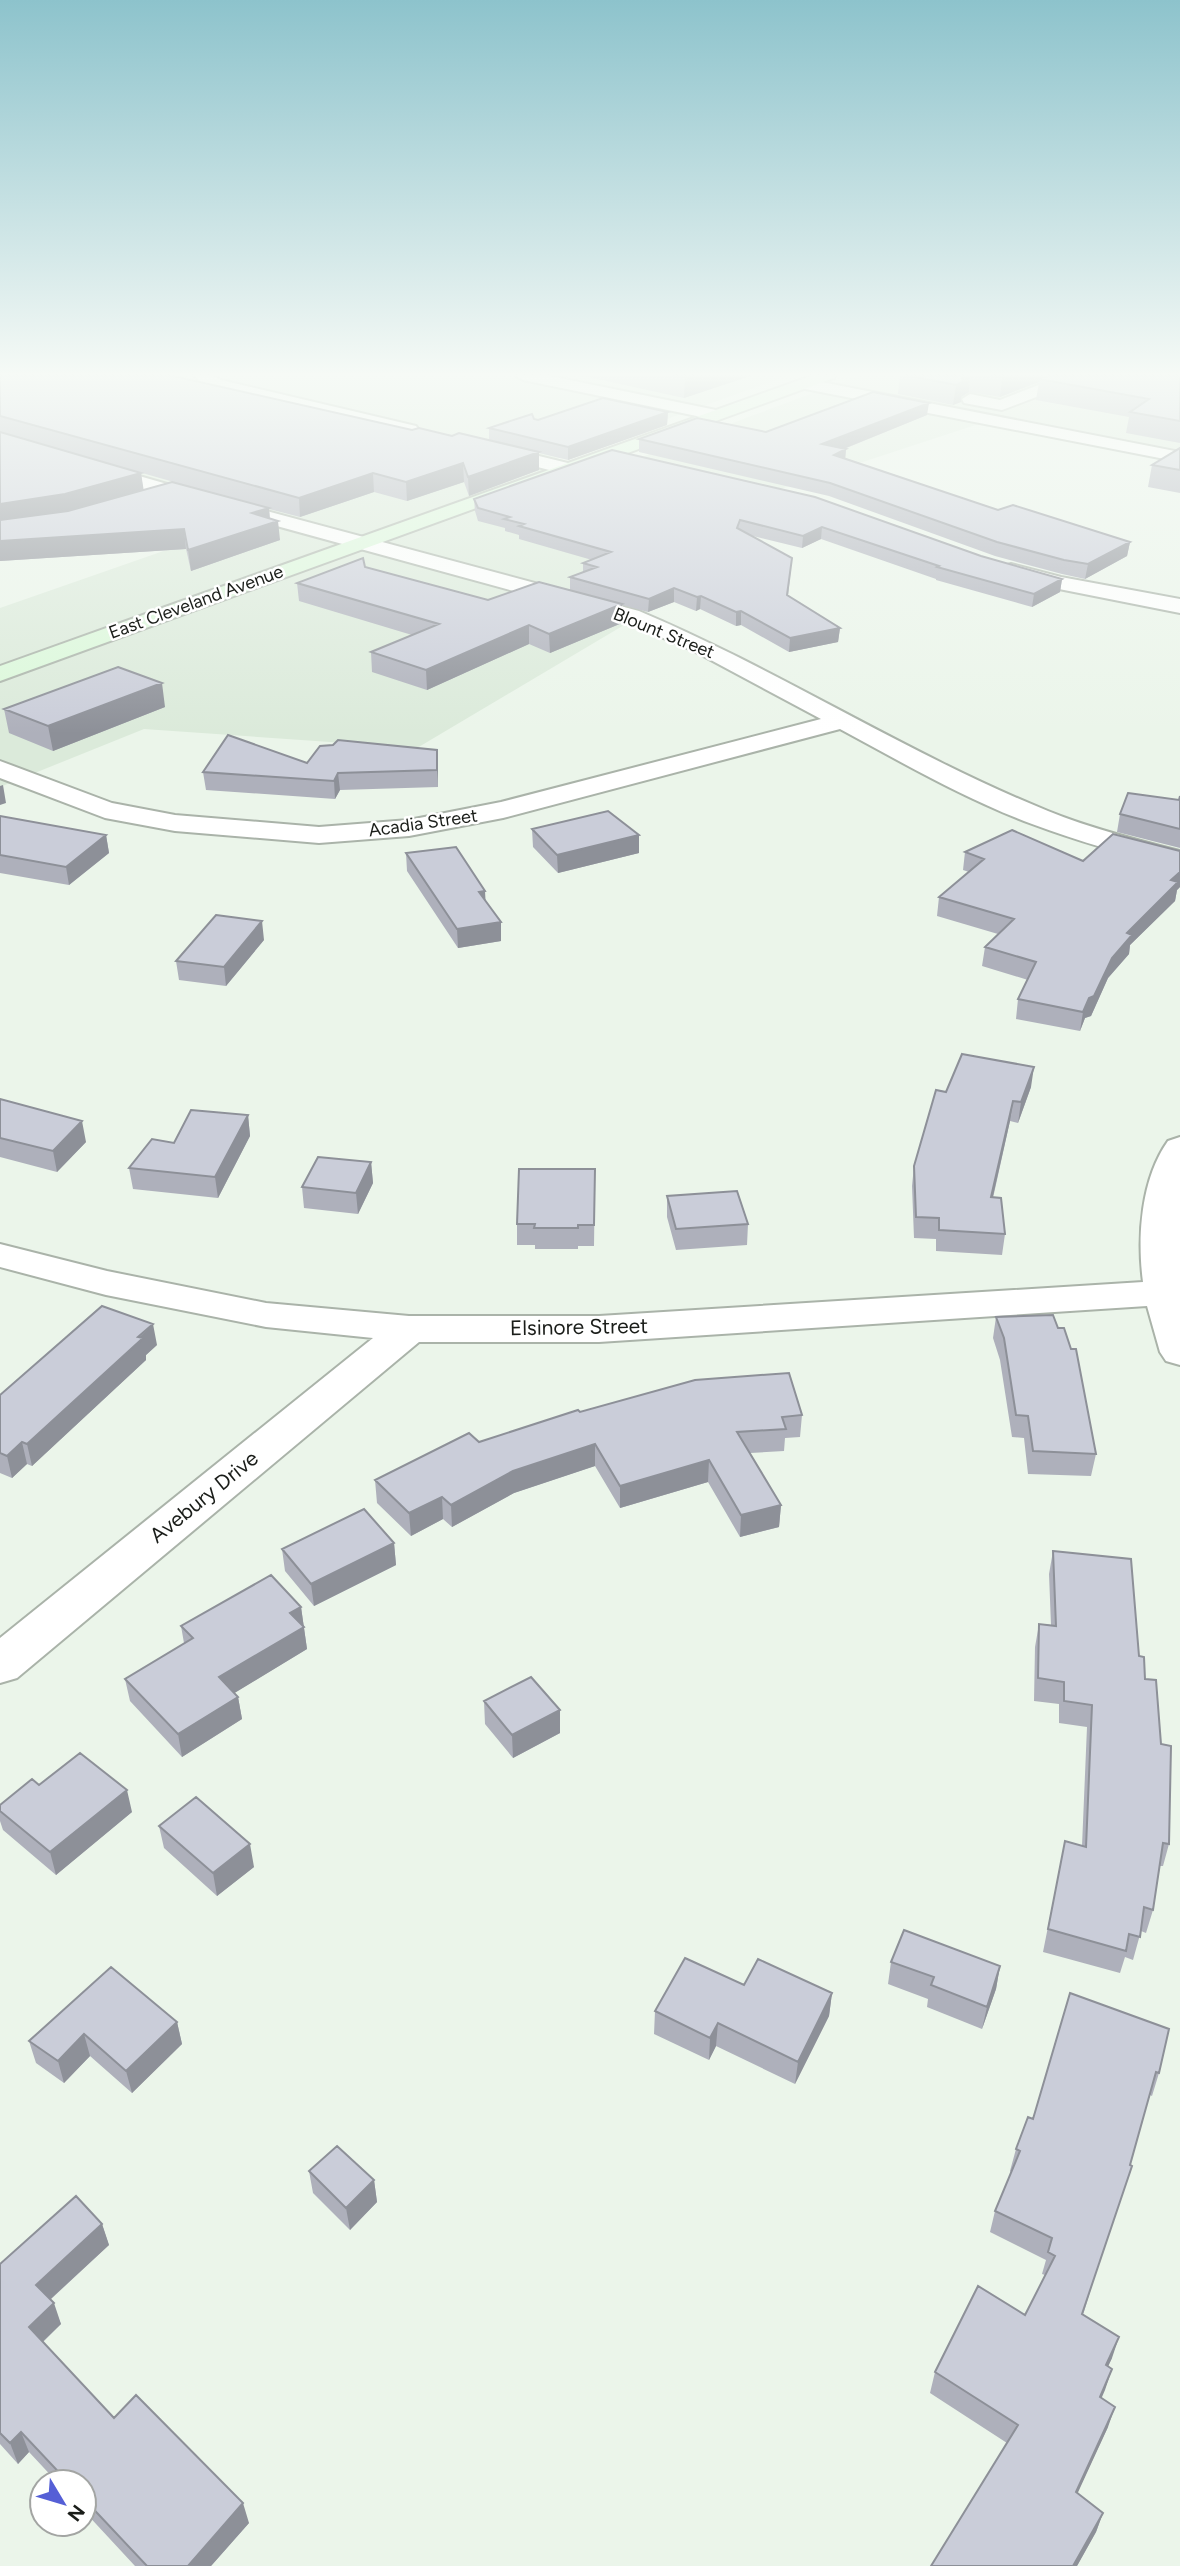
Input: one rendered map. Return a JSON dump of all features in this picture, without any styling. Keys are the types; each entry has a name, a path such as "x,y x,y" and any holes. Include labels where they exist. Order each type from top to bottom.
{"main road":[{"name":"East Cleveland Avenue","path":"0,674 495,495"}],"street":[{"path":"137,504 166,495"},
{"name":"Blount Street","path":"184,495 564,596 631,617 702,646 953,779 1041,818 1133,848 1180,860"},
{"path":"987,563 1059,583 1180,606"},
{"name":"Acadia Street","path":"0,769 105,810 187,824 318,835 409,828 503,810 843,721"},
{"path":"1180,1147 1173,1160 1160,1223 1164,1293 1180,1352"},
{"name":"Elsinore Street","path":"0,1255 106,1283 266,1315 409,1329 599,1329 1164,1293"},
{"name":"Avebury Drive","path":"0,1665 409,1329"}],"shaded area":[{"path":"200,495 763,495 683,521 742,555 417,748 144,729 0,787 0,608 270,514"}],"building":[{"path":"0,495 60,495 0,504"},
{"path":"126,495 220,495 269,508 252,513 278,521 188,550 184,529 0,541 0,520 68,511"},
{"path":"287,495 309,495 299,498"},
{"path":"486,495 805,495 981,556 1062,579 1034,594 937,567 939,566 822,527 803,536 740,520 737,528 792,558 787,595 840,628 790,638 741,611 736,612 701,596 674,588 649,599 570,577 597,567 583,563 611,552 519,526 524,524 478,508 474,499"},
{"path":"863,495 953,495 998,510 1013,505 1130,542 1088,564 997,542"},
{"path":"363,558 365,567 488,600 539,582 622,604 549,634 529,625 426,670 371,652 439,624 297,583"},
{"path":"118,667 162,683 48,726 4,709"},
{"path":"228,735 307,763 320,746 333,745 338,740 437,750 437,770 338,773 334,781 203,772"},
{"path":"1128,793 1179,800 1180,796 1180,829 1120,814"},
{"path":"608,811 639,835 557,855 532,829"},
{"path":"0,816 106,835 66,867 0,855"},
{"path":"1012,830 1083,861 1113,834 1180,851 1180,872 1171,880 1178,882 1127,933 1132,935 1112,958 1094,996 1089,998 1083,1012 1018,999 1036,962 985,947 1014,919 939,897 984,859 965,852"},
{"path":"456,847 485,891 479,892 501,922 457,929 406,853"},
{"path":"216,915 262,921 224,967 176,961"},
{"path":"962,1054 1034,1067 1021,1102 1013,1101 991,1197 1001,1198 1005,1234 939,1230 939,1218 916,1217 914,1166 936,1090 946,1092"},
{"path":"0,1099 82,1121 53,1151 0,1138"},
{"path":"191,1110 248,1115 215,1177 129,1168 152,1139 174,1143"},
{"path":"318,1157 371,1162 356,1193 302,1187"},
{"path":"519,1169 595,1169 594,1225 578,1225 578,1228 534,1228 535,1224 517,1224"},
{"path":"737,1191 748,1224 676,1229 667,1196"},
{"path":"102,1306 153,1324 138,1337 143,1338 27,1444 22,1442 7,1456 0,1453 0,1395"},
{"path":"1053,1315 1058,1328 1064,1328 1071,1349 1076,1349 1096,1454 1033,1451 1028,1416 1016,1415 1004,1338 996,1317"},
{"path":"789,1373 802,1415 782,1417 786,1429 737,1432 781,1505 741,1515 709,1460 620,1486 595,1444 513,1471 451,1505 442,1497 409,1513 375,1480 469,1433 479,1442 578,1410 580,1412 695,1380"},
{"path":"364,1509 394,1543 311,1584 282,1549"},
{"path":"1053,1551 1131,1559 1139,1656 1144,1657 1145,1679 1156,1680 1161,1744 1171,1746 1169,1844 1163,1843 1153,1910 1144,1907 1140,1937 1129,1934 1126,1951 1048,1929 1065,1841 1086,1847 1092,1705 1064,1701 1064,1682 1038,1678 1039,1624 1056,1626"},
{"path":"271,1575 301,1607 290,1613 304,1627 219,1677 238,1697 178,1734 125,1679 193,1638 181,1626"},
{"path":"531,1677 560,1710 512,1735 484,1701"},
{"path":"80,1753 127,1790 50,1852 0,1811 0,1805 32,1779 39,1785"},
{"path":"196,1797 250,1844 213,1873 159,1826"},
{"path":"904,1930 1000,1966 987,2007 931,1985 934,1977 891,1962"},
{"path":"685,1958 744,1985 758,1959 832,1993 798,2062 718,2023 710,2038 655,2011"},
{"path":"111,1967 177,2022 126,2071 84,2034 58,2061 29,2041"},
{"path":"1070,1993 1169,2029 1159,2073 1156,2072 1130,2165 1132,2166 1082,2314 1119,2337 1106,2365 1112,2369 1100,2397 1115,2407 1076,2492 1103,2513 1073,2566 931,2566 1018,2425 935,2372 978,2286 1025,2315 1055,2256 1048,2252 1052,2238 995,2211 1020,2151 1016,2149 1028,2117 1033,2119"},
{"path":"337,2146 374,2180 346,2208 309,2171"},
{"path":"76,2196 102,2224 36,2285 54,2303 29,2327 114,2418 136,2395 243,2503 188,2566 147,2566 98,2514 98,2468 55,2468 21,2432 10,2443 0,2433 0,2264"}]}
